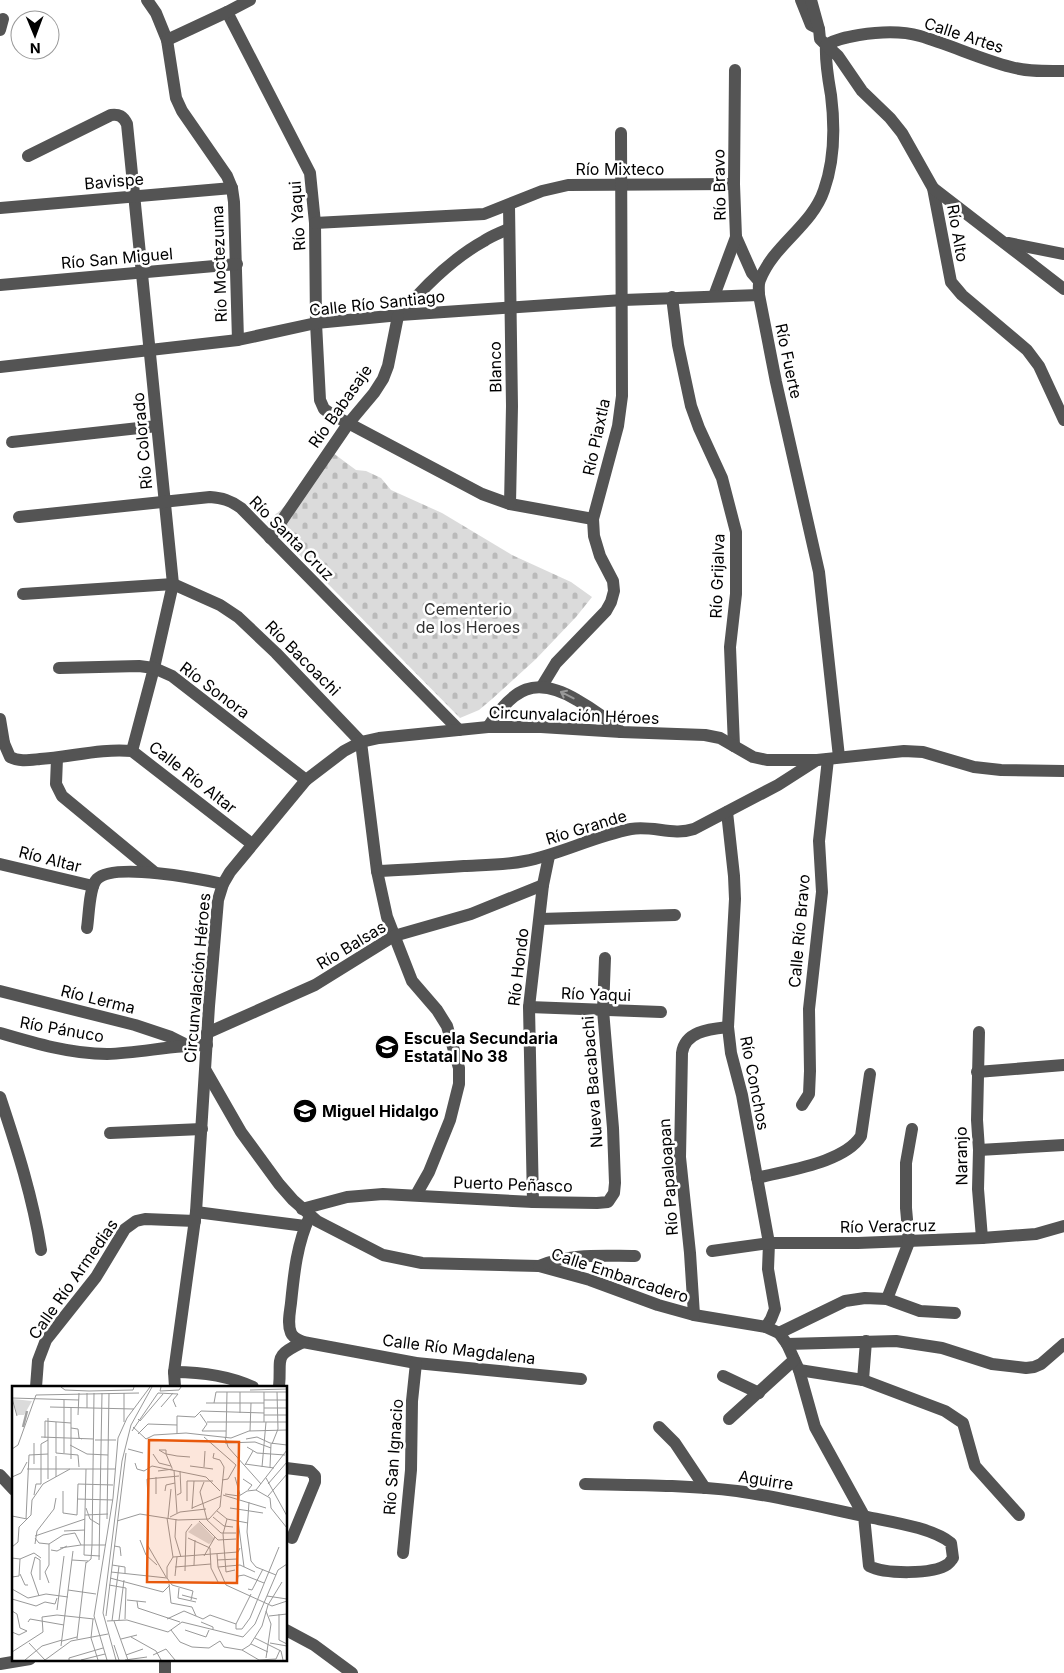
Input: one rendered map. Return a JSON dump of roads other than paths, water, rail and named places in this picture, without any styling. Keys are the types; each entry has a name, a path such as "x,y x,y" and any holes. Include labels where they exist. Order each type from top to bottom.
{"street":[{"name":"Río Moctezuma","path":"147,0 156,13 167,40 176,98 182,111 226,176 232,188 237,264 238,340"},
{"path":"167,40 250,0"},
{"path":"801,0 811,26 819,30"},
{"path":"736,237 752,273 759,281 770,263 815,209 824,192 833,156 833,113 826,67 826,45 820,39 811,0"},
{"name":"Río Yaqui","path":"227,12 310,173 315,223 316,323 320,400 324,409 348,424 482,494 510,504"},
{"name":"Calle Artes","path":"826,45 847,37 866,34 898,33 918,36 1013,68 1034,71 1064,71"},
{"name":"Río Alto","path":"826,45 838,56 862,91 902,132 933,188 951,282 962,295 1031,354 1039,366 1064,420"},
{"name":"Río Bravo","path":"714,296 736,237 734,184 735,70"},
{"name":"Río Colorado","path":"28,156 111,115 117,114 121,116 127,124 173,584 154,668 132,751"},
{"name":"Río Piaxtla","path":"542,686 556,662 606,611 614,592 613,581 600,556 594,536 593,520 618,426 622,396 621,133"},
{"name":"Río Mixteco","path":"315,223 484,214 555,187 734,184"},
{"name":"Bavispe","path":"0,208 232,188"},
{"path":"933,188 1064,289"},
{"name":"Blanco","path":"509,206 512,406 510,504"},
{"name":"Río Babasaje","path":"270,538 348,424 374,393 388,366 399,315 418,294 449,266 483,241 508,229"},
{"path":"1003,242 1064,254"},
{"name":"Río San Miguel","path":"0,285 237,264"},
{"name":"Río Fuerte","path":"759,281 759,295 776,382 819,572 828,759"},
{"name":"Calle Río Santiago","path":"0,368 238,340 316,323 399,315 672,297 759,295"},
{"name":"Río Grijalva","path":"672,297 678,345 691,406 698,428 722,478 736,532 736,594 730,647 734,746"},
{"path":"12,442 157,426"},
{"name":"Río Santa Cruz","path":"20,517 210,497 231,501 270,538 458,730"},
{"path":"510,504 593,520"},
{"name":"Río Bacoachi","path":"23,594 173,584 220,604 238,617 276,653 361,742"},
{"name":"Río Sonora","path":"58,668 139,666 154,668 172,676 306,780"},
{"path":"488,727 512,697 526,689 542,686 558,690 573,697 621,732"},
{"path":"0,719 2,742"},
{"name":"Circunvalación Héroes","path":"176,1386 174,1372 196,1217 218,900 223,884 252,844 306,780 344,751 361,742 379,738 488,727 541,727 704,735 720,738 753,756 767,760 828,759 904,751 923,752 974,767 1001,770 1064,771"},
{"name":"Calle Río Altar","path":"2,742 7,753 14,760 57,758 121,750 132,751 252,844"},
{"path":"361,742 377,871 387,917 412,982 437,1010 447,1026 459,1068 459,1084 450,1120 429,1172 416,1195"},
{"path":"57,758 56,784 62,796 154,872"},
{"name":"Río Grande","path":"377,871 500,865 549,856 590,840 634,829 685,832 828,759"},
{"name":"Calle Río Bravo","path":"802,1106 808,1094 810,1071 809,1009 822,892 819,841 828,759"},
{"name":"Río Conchos","path":"727,812 735,899 728,1027 730,1053 742,1095 769,1243 768,1269 775,1309 766,1327"},
{"name":"Río Hondo","path":"533,1202 529,1007 543,885 549,856"},
{"name":"Río Altar","path":"0,864 93,886"},
{"path":"87,928 93,886 96,880 103,875 154,872 223,884"},
{"name":"Río Balsas","path":"207,1039 315,986 394,936 471,914 543,885"},
{"path":"540,920 675,915"},
{"name":"Nueva Bacabachi","path":"605,958 603,1010 616,1183 614,1193 608,1202"},
{"name":"Río Lerma","path":"0,991 135,1025 171,1037 186,1045"},
{"name":"Río Yaqui","path":"529,1007 661,1012"},
{"name":"Río Papaloapan","path":"694,1315 679,1146 682,1048 688,1039 703,1031 728,1027"},
{"name":"Naranjo","path":"979,1032 977,1072 978,1188 982,1238"},
{"name":"Río Pánuco","path":"0,1033 83,1052 127,1053 186,1045 207,1039"},
{"path":"977,1072 1064,1065"},
{"name":"Calle Embarcadero","path":"206,1071 241,1132 306,1217 383,1255 422,1263 539,1266 590,1280 658,1305 694,1315 766,1327 779,1333 787,1344"},
{"path":"757,1178 828,1158 850,1148 857,1142 861,1136 870,1074"},
{"path":"0,1097 28,1185 37,1220 41,1250"},
{"path":"110,1133 202,1129"},
{"path":"887,1299 909,1242 906,1208 906,1163 912,1129"},
{"path":"978,1150 1064,1145"},
{"name":"Puerto Peñasco","path":"306,1217 347,1197 383,1194 533,1202 608,1202"},
{"name":"Calle Río Armedias","path":"36,1386 38,1361 46,1340 96,1277 125,1229 136,1221 196,1217 306,1217"},
{"path":"303,1342 291,1333 290,1321 294,1276 306,1217"},
{"name":"Río Veracruz","path":"712,1251 769,1243 909,1242 982,1238 1036,1234 1064,1226"},
{"path":"539,1266 554,1260 571,1257 635,1256"},
{"path":"779,1333 844,1301 865,1298 887,1299 920,1311 955,1313"},
{"path":"863,1380 866,1341"},
{"path":"864,1516 815,1427 797,1365 787,1344 896,1341 942,1348 992,1364 1026,1368 1042,1364 1064,1344"},
{"path":"279,1386 279,1360 281,1355 303,1342"},
{"name":"Calle Río Magdalena","path":"303,1342 416,1363 581,1379"},
{"name":"Río San Ignacio","path":"403,1553 411,1470 412,1401 416,1363"},
{"path":"730,1419 759,1393 797,1365 863,1380 944,1411 963,1423 975,1466 1019,1515"},
{"path":"174,1372 188,1372 228,1378 250,1386"},
{"path":"723,1376 759,1393"},
{"path":"659,1427 675,1443 705,1488"},
{"path":"288,1468 310,1471 315,1476 315,1482 292,1538"},
{"path":"0,1475 12,1488"},
{"name":"Aguirre","path":"585,1484 705,1488 795,1501 864,1516 939,1535 951,1543 953,1549 952,1558 948,1564 936,1569 916,1572 870,1567 864,1516"},
{"path":"288,1631 314,1645 352,1673"},
{"path":"0,1664 24,1660"},
{"path":"165,1660 165,1673"}],"place":[{"name":"Escuela Secundaria Estatal No 38","path":"387,1047"},
{"name":"Miguel Hidalgo","path":"305,1111"}],"park label":[{"name":"Cementerio de los Heroes","path":"468,618"}]}
